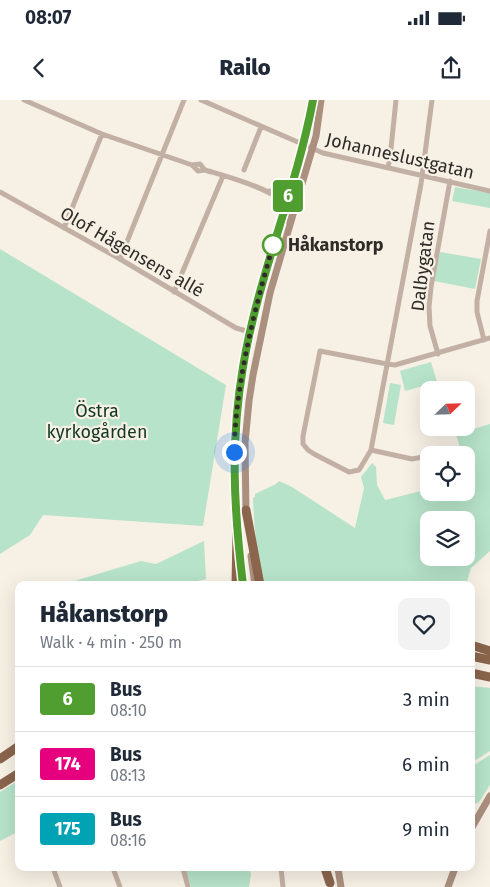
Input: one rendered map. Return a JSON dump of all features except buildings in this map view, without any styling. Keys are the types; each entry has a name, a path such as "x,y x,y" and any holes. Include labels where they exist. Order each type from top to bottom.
{"highway":[{"path":"246,510 259,581"},
{"path":"236,581 237,533"},
{"path":"475,646 490,651"},
{"path":"475,657 490,660"},
{"path":"475,674 490,677"},
{"path":"475,681 490,683"},
{"path":"0,759 15,749"},
{"path":"0,764 15,755"},
{"path":"0,785 15,776"},
{"path":"327,871 330,885"}],"main road":[{"path":"243,581 237,533 234,468 235,435 243,367 269,257 304,145 312,100"},
{"path":"255,581 246,510 245,443 249,401 270,293 313,149 321,100"},
{"path":"284,245 284,233 292,200 289,194"},
{"path":"475,822 490,796"},
{"path":"338,871 341,887"},
{"path":"448,887 454,871"}],"street":[{"path":"24,100 36,103 102,134 192,165 198,171 205,170 266,191 289,194"},
{"path":"120,259 184,100"},
{"name":"Johanneslustgatan","path":"201,100 323,153 490,191"},
{"path":"388,167 396,100"},
{"path":"432,100 422,175 387,364 371,450 359,470 350,472 308,450 303,444 303,436 320,351 387,364 394,365 487,339 476,312 476,301 490,231"},
{"path":"244,170 262,127"},
{"path":"64,228 102,134"},
{"path":"174,292 222,176"},
{"name":"Dalbygatan","path":"438,354 430,326 430,287 450,181"},
{"path":"266,191 281,200 284,212"},
{"name":"Olof Hågensens allé","path":"0,192 120,259 236,328 250,332"},
{"path":"371,450 412,459 420,457"},
{"path":"54,871 60,887"},
{"path":"114,871 120,887"},
{"path":"184,871 188,887"},
{"path":"281,871 283,887"}],"green space":[{"path":"455,187 490,193 490,208 452,201"},
{"name":"Östra kyrkogården","path":"0,249 226,385 203,526 43,515 30,535 0,554"},
{"path":"440,252 481,259 475,289 434,281"},
{"path":"431,362 437,381 420,381 420,387 405,391 400,371"},
{"path":"390,383 401,385 394,425 383,423"},
{"path":"490,424 490,551 475,564 475,511 420,511 420,566 473,566 467,581 263,581 255,531 253,498 255,494 279,481 292,487 355,528 364,488 361,477 372,463 376,467 377,485 385,500 420,491 420,501 475,501 475,446 459,446 457,436 475,436 475,428"},
{"path":"204,541 206,579 198,581 74,581 141,561 156,564"},
{"path":"475,686 490,688 490,751 475,760"},
{"path":"490,755 490,785 479,802 475,804 475,764"},
{"path":"15,783 15,833 0,841 0,792"},
{"path":"186,871 250,871 251,874 249,887 191,887"}],"bus line":[{"name":"6","path":"243,581 237,533 234,468 235,435 243,367 269,257 304,145 313,100"}],"place":[{"name":"Håkanstorp","path":"273,245"}],"route":[{"path":"234,452 243,367 250,332 273,245"}]}
